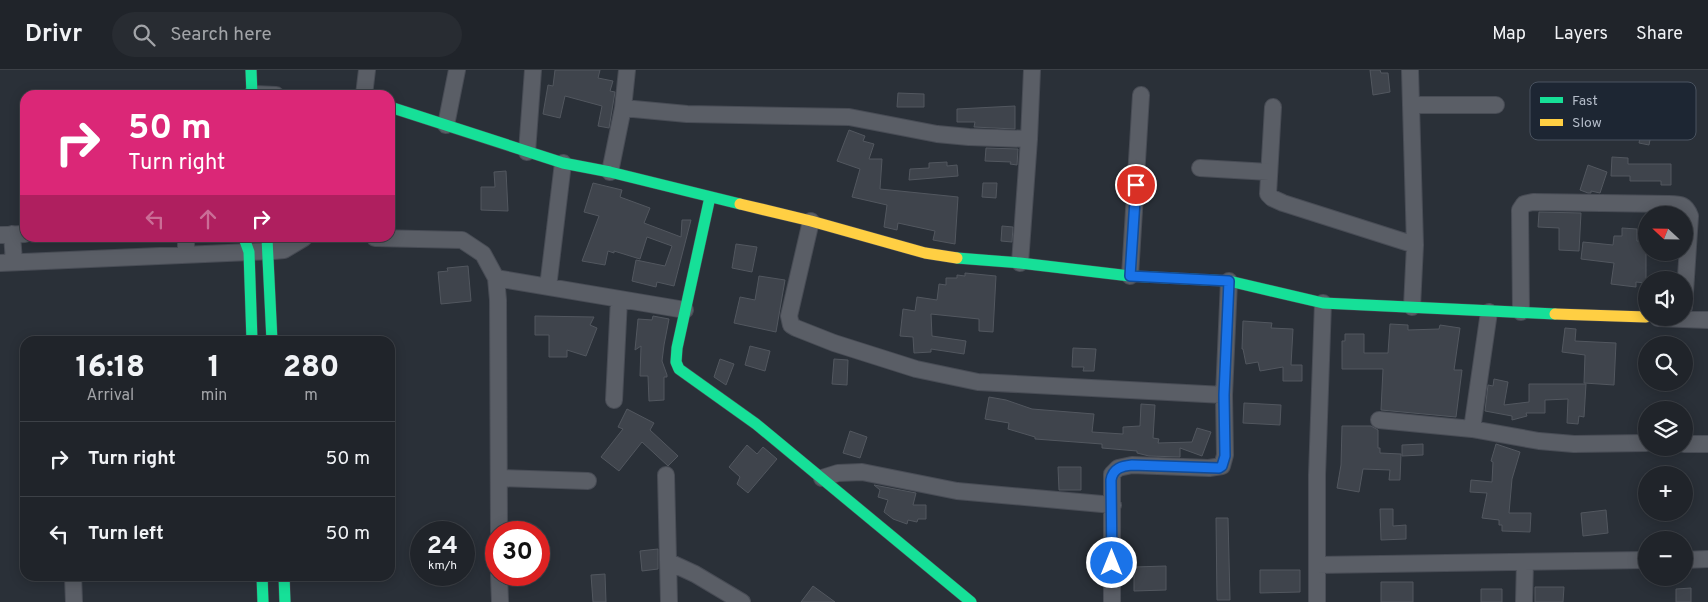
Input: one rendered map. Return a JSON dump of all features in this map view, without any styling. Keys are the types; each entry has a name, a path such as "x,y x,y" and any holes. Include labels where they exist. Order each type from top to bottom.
{"street":[{"path":"251,70 252,90"},
{"path":"365,90 367,70"},
{"path":"446,125 457,70"},
{"path":"527,152 533,70"},
{"path":"610,172 623,108 627,70"},
{"path":"1020,263 1032,70"},
{"path":"1410,70 1415,245 1412,307"},
{"path":"1130,276 1141,95"},
{"path":"1411,105 1496,105"},
{"path":"1273,107 1268,194 1272,198 1415,245"},
{"path":"623,108 687,114 849,117 937,134 1029,139"},
{"path":"395,109 563,163 610,172 811,221 925,253 1130,276 1229,281 1323,303 1489,312 1638,317"},
{"path":"548,287 563,163"},
{"path":"1200,168 1269,172"},
{"path":"710,197 677,348 676,362 679,369 756,424 971,602"},
{"path":"1521,312 1520,210 1524,204 1533,202 1681,204 1687,208 1690,216 1686,271"},
{"path":"811,221 789,316 791,325 796,328 834,343 916,369 978,382 1224,395"},
{"path":"12,234 7,262 186,255 246,245 267,244 284,250 297,242"},
{"path":"395,238 462,240 483,254 496,278 498,300 499,521"},
{"path":"186,242 186,255"},
{"path":"267,244 272,336"},
{"path":"246,245 252,336"},
{"path":"496,278 685,310"},
{"path":"1112,602 1112,474 1118,468 1132,465 1209,468 1219,468 1222,466 1225,456 1224,395 1229,281"},
{"path":"614,400 618,298"},
{"path":"1317,602 1316,476 1323,303"},
{"path":"1472,429 1489,312"},
{"path":"1693,316 1708,320"},
{"path":"1379,420 1472,429 1539,441 1574,444 1638,444"},
{"path":"1693,444 1708,444"},
{"path":"822,478 838,473 862,472 957,491 1112,505"},
{"path":"666,475 669,602"},
{"path":"499,478 588,481"},
{"path":"1693,560 1708,559"},
{"path":"1317,565 1638,560"},
{"path":"669,562 696,574 742,602"},
{"path":"1524,602 1525,562"},
{"path":"73,581 74,602"},
{"path":"262,581 263,602"},
{"path":"284,581 285,602"},
{"path":"499,586 500,602"}],"building":[{"path":"555,70 600,70 598,78 613,81 610,91 615,92 609,128 598,126 602,106 565,96 560,118 543,114 548,85 553,86"},
{"path":"1370,70 1380,70 1381,73 1388,73 1390,92 1373,95"},
{"path":"898,93 924,94 924,107 897,107"},
{"path":"1015,106 1015,129 974,127 975,122 957,122 957,109"},
{"path":"849,130 865,136 863,141 874,144 869,159 882,159 880,189 958,197 955,244 933,240 935,231 898,223 897,230 884,227 887,205 852,197 860,169 837,161"},
{"path":"1640,140 1650,140 1649,145 1639,143"},
{"path":"986,148 1018,149 1017,165 1010,164 1011,162 985,161"},
{"path":"1612,157 1628,158 1628,164 1671,164 1671,185 1661,185 1661,181 1630,181 1630,176 1611,176"},
{"path":"947,162 947,166 957,165 958,176 909,180 910,169 929,168 929,163"},
{"path":"1588,165 1607,172 1600,193 1591,191 1591,193 1588,193 1580,190"},
{"path":"506,171 508,211 481,210 481,187 495,187 494,172"},
{"path":"593,183 622,190 620,197 650,208 644,223 681,237 682,220 691,220 674,286 657,282 656,287 632,281 636,260 665,266 672,246 647,237 640,259 608,251 605,265 582,261 599,216 584,212"},
{"path":"983,183 997,183 996,198 982,197"},
{"path":"1539,212 1581,213 1579,251 1559,250 1559,228 1538,227"},
{"path":"1002,226 1013,227 1012,242 1001,241"},
{"path":"1622,228 1637,229 1638,261 1646,261 1646,271 1638,271 1636,287 1611,284 1614,263 1581,259 1583,242 1613,245 1614,236 1622,236"},
{"path":"736,244 757,247 752,272 732,268"},
{"path":"468,266 471,301 441,304 438,272 448,271 447,268"},
{"path":"965,273 996,276 993,332 979,331 979,319 931,314 932,336 966,341 964,354 931,349 931,352 914,353 913,337 900,336 903,309 915,311 917,297 937,300 939,284 946,285 946,278 957,278 957,275 965,276"},
{"path":"759,276 785,280 776,332 734,323 740,297 755,300"},
{"path":"535,316 594,317 590,325 597,328 586,356 567,350 567,357 549,357 549,335 535,335"},
{"path":"653,316 669,319 662,361 667,377 664,377 664,400 649,401 648,376 640,376 641,346 635,350 638,319 652,320"},
{"path":"1243,321 1272,323 1271,328 1293,329 1291,365 1302,365 1302,381 1283,381 1283,367 1260,371 1258,362 1246,364 1242,349"},
{"path":"1390,324 1408,325 1408,330 1439,329 1440,325 1460,328 1454,370 1462,370 1456,417 1381,410 1383,369 1342,369 1342,341 1345,341 1345,334 1364,334 1364,353 1388,353"},
{"path":"1565,328 1576,329 1575,341 1616,343 1614,385 1584,383 1585,355 1562,352"},
{"path":"750,346 770,351 765,371 745,365"},
{"path":"1073,348 1096,349 1094,371 1083,371 1084,367 1072,367"},
{"path":"720,359 734,364 726,385 714,377"},
{"path":"834,359 848,360 847,385 832,384"},
{"path":"1494,379 1508,382 1504,405 1529,402 1529,384 1586,384 1584,417 1579,416 1578,424 1567,423 1568,399 1545,400 1545,413 1526,413 1527,416 1512,420 1512,416 1485,411 1488,385 1493,386"},
{"path":"989,397 1006,400 1032,409 1094,414 1092,432 1123,434 1123,427 1140,426 1141,404 1155,405 1153,438 1159,439 1158,443 1192,442 1197,428 1211,432 1202,456 1180,448 1180,457 1149,456 1137,453 1137,451 1102,448 1102,444 1035,439 1035,437 1008,429 1009,423 985,419"},
{"path":"1244,403 1281,405 1280,425 1243,423"},
{"path":"627,409 654,423 650,430 678,456 668,466 642,442 619,471 601,457 623,429 618,427"},
{"path":"1342,426 1371,426 1378,430 1378,448 1380,448 1380,453 1401,454 1400,480 1389,480 1390,470 1363,469 1359,492 1337,488 1341,465"},
{"path":"850,431 867,437 860,458 843,453"},
{"path":"1423,444 1423,455 1402,456 1402,445"},
{"path":"1496,444 1520,452 1512,479 1509,513 1531,513 1530,532 1502,531 1502,525 1499,525 1499,520 1482,518 1487,493 1470,492 1471,480 1492,482 1493,462 1491,461"},
{"path":"747,445 757,454 763,447 777,459 748,493 737,484 740,477 729,467"},
{"path":"1058,467 1081,467 1081,490 1059,490"},
{"path":"874,485 916,493 913,505 926,505 926,519 918,519 917,522 908,520 907,524 893,519 884,512 888,500 878,497 880,490"},
{"path":"1380,509 1393,509 1393,526 1406,525 1406,539 1381,540"},
{"path":"1606,510 1608,533 1583,536 1581,513"},
{"path":"1216,518 1228,518 1230,600 1217,600"},
{"path":"658,549 658,569 642,571 640,551"},
{"path":"1166,566 1166,590 1134,591 1134,567"},
{"path":"1260,570 1300,570 1300,592 1260,593"},
{"path":"605,574 606,602 593,602 591,575"},
{"path":"1381,582 1413,582 1413,602 1381,602"},
{"path":"813,586 835,602 801,602"},
{"path":"1535,587 1564,587 1563,602 1535,602"},
{"path":"1691,588 1691,602 1676,602 1676,589"},
{"path":"1481,589 1502,589 1502,602 1481,602"}],"traffic: fast":[{"path":"251,70 252,90"},
{"path":"395,109 563,163 610,172 740,204"},
{"path":"710,197 677,348 676,362 679,369 756,424 971,602"},
{"path":"245,242 249,252 252,336"},
{"path":"267,242 272,336"},
{"path":"957,258 1020,263 1130,276 1229,281 1323,303 1555,314"},
{"path":"262,581 263,602"},
{"path":"284,581 285,602"}],"traffic: slow":[{"path":"740,204 811,221 925,253 957,258"},
{"path":"1555,314 1638,317"}],"route":[{"path":"1112,563 1111,480 1115,470 1122,466 1132,465 1219,468 1222,466 1225,456 1224,395 1229,281 1130,276 1136,185"}]}
